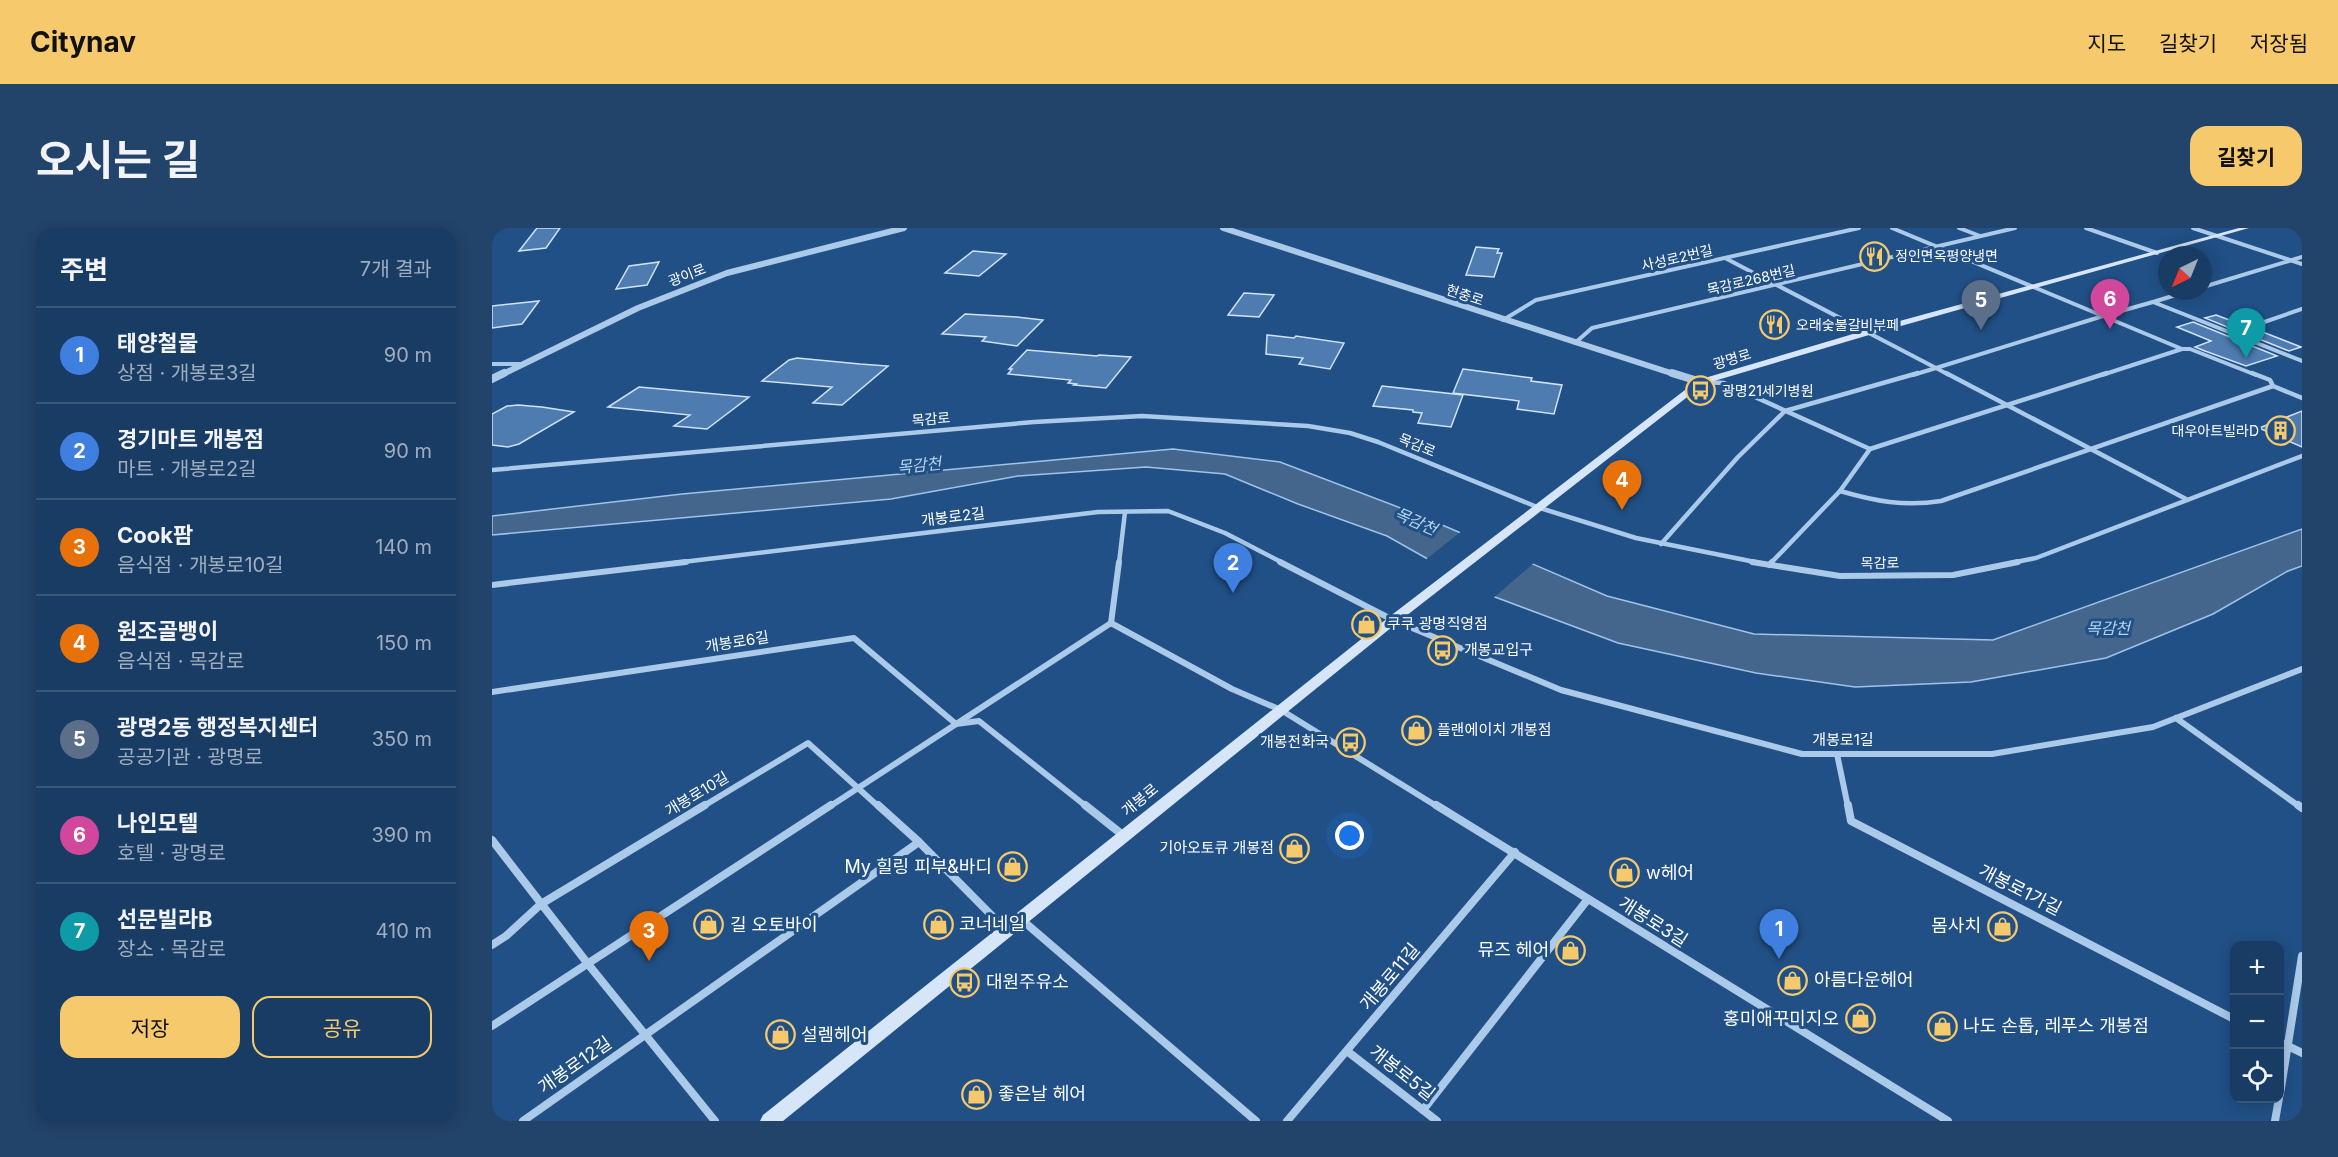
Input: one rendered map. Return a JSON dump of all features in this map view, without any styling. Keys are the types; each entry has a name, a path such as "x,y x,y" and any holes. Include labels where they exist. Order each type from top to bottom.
{"main road":[{"name":"광명로","path":"1537,507 1701,382 1866,333 2246,228"},
{"name":"개봉로","path":"770,1121 1537,507"}],"street":[{"name":"광이로","path":"492,379 638,308 727,273 904,228"},
{"name":"현충로","path":"1223,228 1701,382"},
{"name":"사성로2번길","path":"1503,320 1536,300 1860,228"},
{"path":"1892,228 2182,349"},
{"path":"1959,228 1980,236"},
{"name":"목감로268번길","path":"1575,343 1592,328 2015,228"},
{"path":"2086,228 2157,253"},
{"path":"2193,228 2302,264"},
{"path":"2212,284 2302,256"},
{"path":"1725,258 2186,499"},
{"path":"1661,544 1738,457 1785,411 2159,300"},
{"path":"2152,302 2302,361"},
{"path":"2232,333 2302,309"},
{"path":"1769,565 1840,491 1870,449 2182,349 2190,349 2260,376 2270,381 2273,386 2302,398"},
{"path":"492,364 523,364"},
{"path":"1701,382 1724,383 1870,449"},
{"path":"1840,491 1890,505 1912,507 1941,501 2273,386"},
{"name":"목감로","path":"492,470 1034,422 1142,416 1308,426 1350,433 1378,442 1537,507 1661,544 1840,576 1953,574 2036,558 2302,456"},
{"name":"개봉로2길","path":"492,585 1086,513 1168,511 1225,533 1398,616"},
{"path":"492,1026 1111,623 1125,512"},
{"name":"개봉로1길","path":"1398,616 1560,690 1802,754 1992,754 2153,727 2302,669"},
{"path":"1111,623 1232,689 1281,710"},
{"name":"개봉로6길","path":"492,692 854,638 956,724"},
{"name":"개봉로3길","path":"1281,710 1515,852 1948,1121"},
{"path":"2176,718 2302,808"},
{"path":"956,724 980,721 1124,836"},
{"name":"개봉로10길","path":"541,904 808,743 919,842 1007,930"},
{"name":"개봉로1가길","path":"1837,754 1851,821 2230,1016"},
{"path":"492,840 588,964 715,1121"},
{"path":"645,1035 919,842"},
{"name":"개봉로11길","path":"1287,1121 1515,852"},
{"path":"1423,1110 1588,899"},
{"path":"492,945 506,936 541,904"},
{"path":"1021,919 1256,1121"},
{"path":"2284,1039 2302,956"},
{"name":"개봉로12길","path":"524,1121 645,1035"},
{"path":"2284,1044 2302,1053"},
{"name":"개봉로5길","path":"1347,1051 1437,1121"},
{"path":"2275,1121 2278,1103"}],"water":[{"name":"목감천","path":"1173,449 1280,462 1419,515 1607,596 1754,634 1993,640 2302,529 2302,566 2288,571 2213,614 2106,658 1971,682 1855,687 1756,673 1618,643 1495,597 1387,536 1298,504 1225,474 1146,467 1018,476 891,499 492,535 492,516 682,494"}],"pier":[{"path":"1463,530 1535,562 1492,599 1424,561"}],"building":[{"path":"537,228 560,228 546,248 519,251"},
{"path":"1476,247 1499,249 1497,253 1502,253 1494,277 1466,275"},
{"path":"973,251 1006,254 979,276 945,273"},
{"path":"659,262 647,285 616,289 629,266"},
{"path":"1244,293 1274,295 1259,317 1228,315"},
{"path":"539,301 522,324 492,328 492,306"},
{"path":"965,314 1043,320 1017,346 982,341 986,337 942,334"},
{"path":"2216,315 2243,325 2232,329 2205,318"},
{"path":"2193,322 2277,356 2246,366 2195,347 2211,341 2177,327"},
{"path":"2255,329 2301,347 2289,351 2244,333"},
{"path":"1267,335 1294,338 1296,336 1344,343 1330,369 1299,364 1303,358 1266,354"},
{"path":"1027,350 1131,357 1106,388 1068,383 1071,380 1008,374 1012,369 1009,369"},
{"path":"797,358 888,366 842,405 813,403 832,387 762,381 789,360"},
{"path":"1463,369 1532,378 1531,381 1562,385 1554,414 1517,409 1519,401 1453,393"},
{"path":"1382,386 1463,395 1451,427 1418,423 1422,413 1413,412 1413,410 1373,406"},
{"path":"639,387 749,397 707,429 674,426 690,415 608,407"},
{"path":"518,405 574,412 519,444 508,447 492,445 492,414 507,406"},
{"path":"2302,411 2302,447 2259,428"}],"place":[{"name":"정인면옥평양냉면","path":"1874,256"},
{"name":"오래숯불갈비부페","path":"1775,325"},
{"name":"나인모텔","path":"2110,329"},
{"name":"광명2동 행정복지센터","path":"1981,330"},
{"name":"선문빌라B","path":"2246,358"},
{"name":"광명21세기병원","path":"1701,391"},
{"name":"대우아트빌라D","path":"2280,431"},
{"name":"원조골뱅이","path":"1622,510"},
{"name":"경기마트 개봉점","path":"1233,593"},
{"name":"쿠쿠 광명직영점","path":"1366,624"},
{"name":"개봉교입구","path":"1443,650"},
{"name":"플랜에이치 개봉점","path":"1416,730"},
{"name":"개봉전화국","path":"1350,742"},
{"name":"기아오토큐 개봉점","path":"1295,848"},
{"name":"My 힐링 피부&바디","path":"1013,867"},
{"name":"w헤어","path":"1625,873"},
{"name":"코너네일","path":"938,924"},
{"name":"길 오토바이","path":"709,925"},
{"name":"몸사치","path":"2002,926"},
{"name":"뮤즈 헤어","path":"1570,950"},
{"name":"태양철물","path":"1779,959"},
{"name":"Cook팜","path":"649,961"},
{"name":"아름다운헤어","path":"1793,980"},
{"name":"대원주유소","path":"965,982"},
{"name":"홍미애꾸미지오","path":"1860,1019"},
{"name":"나도 손톱, 레푸스 개봉점","path":"1942,1026"},
{"name":"설렘헤어","path":"780,1035"},
{"name":"좋은날 헤어","path":"977,1094"}]}
